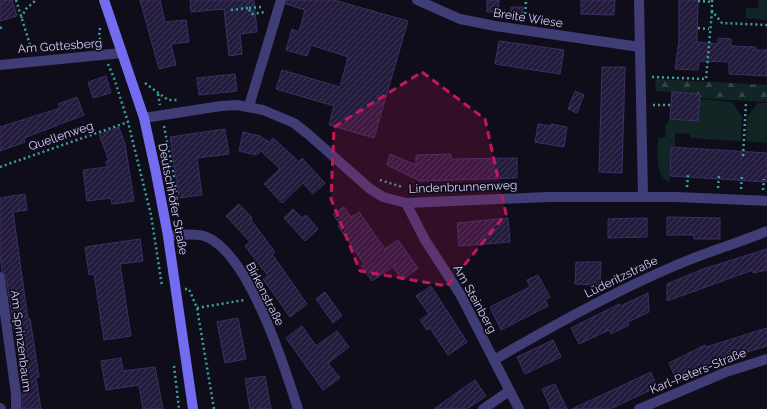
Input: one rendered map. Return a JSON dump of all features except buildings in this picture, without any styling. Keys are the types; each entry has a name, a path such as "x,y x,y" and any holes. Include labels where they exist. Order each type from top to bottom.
{"main road":[{"name":"Deutschhöfer Straße","path":"104,0 144,118 168,236 193,409"}],"street":[{"path":"249,106 281,0"},
{"name":"Breite Wiese","path":"417,0 460,19 525,31 640,47"},
{"path":"638,0 643,197"},
{"name":"Am Gottesberg","path":"0,65 34,60 122,54"},
{"name":"Lindenbrunnenweg","path":"144,118 220,106 249,106 277,115 294,123 321,144 369,188 383,197 406,203 548,197 643,197 767,201"},
{"name":"Am Steinberg","path":"406,203 425,240 460,294 519,409"},
{"name":"Lüderitzstraße","path":"494,360 544,330 623,289 704,253 767,231"},
{"name":"Birkenstraße","path":"168,236 186,234 214,241 223,249 241,271 256,298 274,339 298,409"},
{"name":"Am Sprinzenbaum","path":"0,277 16,394 16,409"},
{"name":"Karl-Peters-Straße","path":"639,409 726,372 767,359"},
{"path":"483,409 509,391"}],"path":[{"path":"16,0 34,60"},
{"path":"21,18 26,9 36,0"},
{"path":"525,31 526,0"},
{"path":"652,76 706,79 712,1 698,1"},
{"path":"231,10 261,7"},
{"path":"248,8 252,14 278,11"},
{"path":"712,11 722,23 767,25"},
{"path":"99,23 99,36 128,122 151,215 163,291"},
{"path":"698,28 709,29"},
{"path":"144,82 168,100 182,100"},
{"path":"158,94 178,211"},
{"path":"743,156 746,103"},
{"path":"653,105 671,105"},
{"name":"Quellenweg","path":"0,167 128,122"},
{"path":"687,183 688,174"},
{"path":"718,185 719,176"},
{"path":"741,190 742,177"},
{"path":"764,179 764,187"},
{"path":"189,289 197,308 214,409"},
{"path":"197,308 256,298"},
{"path":"173,362 179,409"}],"highlighted area":[{"path":"422,72 485,119 506,214 447,286 360,271 331,199 334,127"}],"green space":[{"path":"759,0 767,0 767,20 746,18 746,8 758,8"},
{"path":"655,79 767,85 767,102 699,98 699,94 656,91"},
{"path":"699,99 732,102 742,117 741,141 690,138 690,134 675,133 675,147 671,148 669,182 664,179 659,169 658,138 666,137 665,127 670,119 698,121"},
{"path":"758,103 767,103 767,143 746,141 747,117"}]}
